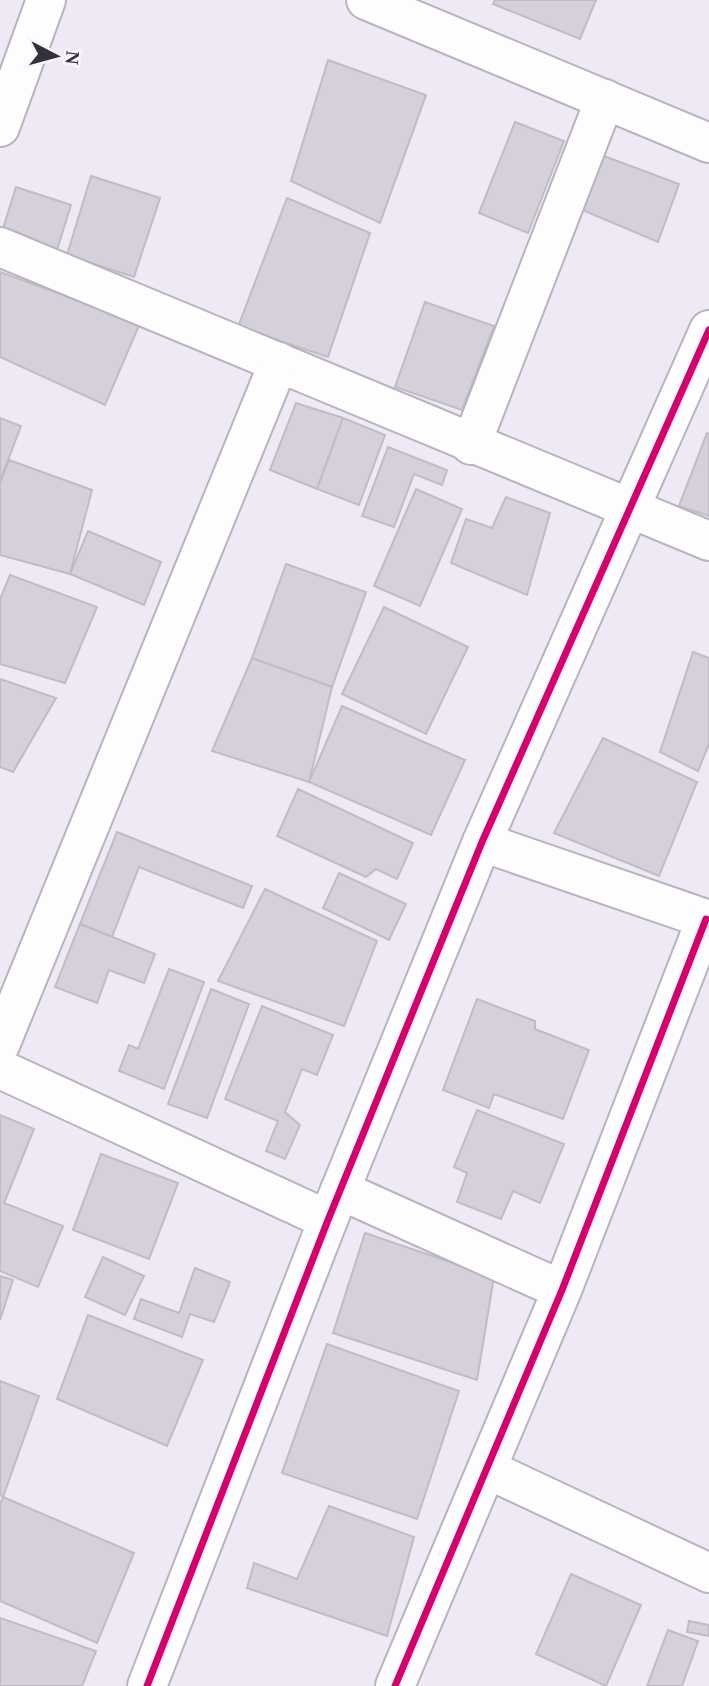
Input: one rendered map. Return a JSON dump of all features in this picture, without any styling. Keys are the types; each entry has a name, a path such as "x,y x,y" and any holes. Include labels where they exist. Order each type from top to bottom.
{"street":[{"path":"0,127 46,0"},
{"path":"366,0 419,10 605,99 709,143"},
{"path":"471,444 605,99"},
{"path":"0,247 709,541"},
{"path":"147,1686 334,1205 482,842 709,330"},
{"path":"0,1045 279,362"},
{"path":"395,1686 562,1290 707,919 482,842"},
{"path":"0,1069 334,1205 562,1290"},
{"path":"487,1469 709,1573"}],"building":[{"path":"495,0 596,0 580,39 493,4"},
{"path":"328,60 426,95 380,223 291,181"},
{"path":"515,122 564,141 528,233 479,213"},
{"path":"596,153 679,184 658,242 575,207"},
{"path":"91,176 160,198 134,277 67,255"},
{"path":"16,187 71,205 56,253 1,235"},
{"path":"287,198 370,233 328,357 238,327"},
{"path":"0,272 140,323 105,405 0,357"},
{"path":"425,302 494,326 462,410 395,387"},
{"path":"296,403 343,418 317,489 270,470"},
{"path":"0,418 21,426 0,481"},
{"path":"343,418 385,435 359,505 317,489"},
{"path":"707,433 709,434 709,516 679,506"},
{"path":"388,447 447,470 442,485 414,474 394,527 362,516"},
{"path":"9,460 92,490 70,574 0,555 0,484"},
{"path":"416,489 462,509 420,606 374,586"},
{"path":"506,497 550,513 527,595 451,563 466,519 492,528"},
{"path":"88,531 161,562 144,605 70,574"},
{"path":"286,564 366,592 332,687 252,658"},
{"path":"10,575 97,607 65,683 0,664 0,599"},
{"path":"384,607 468,647 426,734 342,694"},
{"path":"693,652 709,658 709,744 698,771 660,752"},
{"path":"252,658 332,687 309,782 212,751"},
{"path":"0,679 56,698 13,772 0,767"},
{"path":"342,706 465,760 431,835 309,782"},
{"path":"603,738 697,782 659,876 554,833"},
{"path":"298,789 413,843 397,879 376,869 366,877 277,836"},
{"path":"117,832 252,886 243,908 139,867 112,937 80,924"},
{"path":"339,873 406,904 389,940 323,908"},
{"path":"265,889 377,941 344,1026 218,981"},
{"path":"80,924 155,954 144,983 109,970 97,1003 55,987"},
{"path":"169,969 204,982 164,1089 119,1071 129,1045 138,1049"},
{"path":"211,989 249,1004 207,1118 168,1104"},
{"path":"477,999 535,1021 535,1029 589,1050 563,1119 494,1094 489,1108 443,1090"},
{"path":"262,1006 333,1035 317,1075 302,1069 285,1112 300,1125 285,1159 266,1151 278,1121 225,1099"},
{"path":"477,1110 564,1144 540,1203 513,1191 501,1219 457,1202 467,1173 454,1167"},
{"path":"0,1115 34,1129 4,1203 63,1226 38,1287 0,1271"},
{"path":"101,1154 178,1183 149,1259 73,1230"},
{"path":"365,1233 494,1277 477,1380 333,1333"},
{"path":"103,1257 144,1276 125,1315 85,1297"},
{"path":"195,1268 230,1282 214,1322 190,1314 182,1337 134,1319 141,1299 179,1313"},
{"path":"0,1276 13,1280 0,1320"},
{"path":"88,1315 203,1360 167,1446 57,1399"},
{"path":"327,1344 459,1391 417,1519 282,1473"},
{"path":"0,1381 39,1396 3,1497 0,1495"},
{"path":"3,1497 134,1553 97,1643 0,1601 0,1504"},
{"path":"329,1506 414,1537 387,1636 247,1588 254,1563 297,1579"},
{"path":"571,1574 641,1605 606,1686 536,1654"},
{"path":"0,1618 96,1651 82,1686 0,1686"},
{"path":"689,1621 709,1625 709,1636 687,1632"},
{"path":"668,1630 698,1641 682,1686 647,1686"}],"cycle path":[{"path":"147,1686 328,1220 482,842 709,330"},
{"path":"395,1686 562,1290 706,919"}]}
